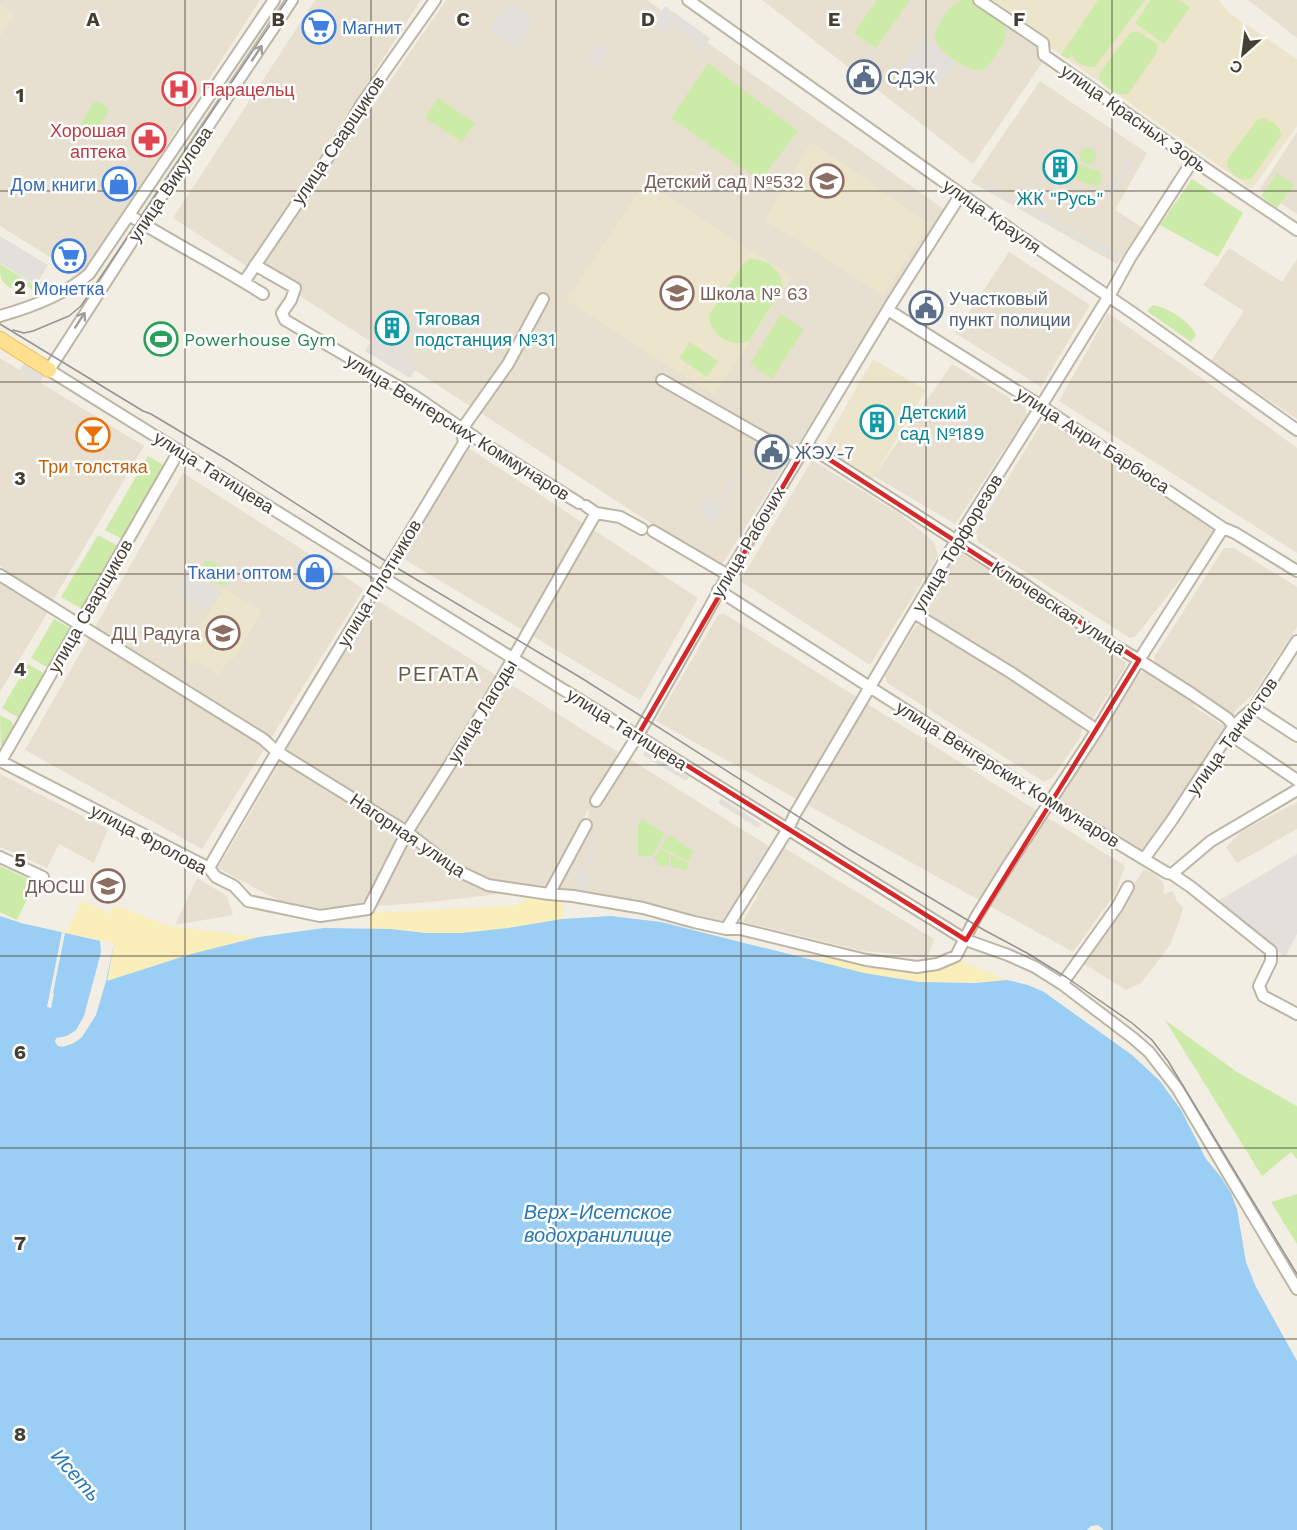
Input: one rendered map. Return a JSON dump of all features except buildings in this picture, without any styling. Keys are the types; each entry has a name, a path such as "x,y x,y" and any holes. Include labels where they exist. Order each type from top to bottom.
{"main road":[{"name":"улица Татищева","path":"0,339 49,370"}],"street":[{"name":"улица Викулова","path":"0,316 39,303 64,291 89,274 274,0"},
{"name":"улица Викулова","path":"49,370 292,0"},
{"name":"улица Сварщиков","path":"244,282 346,131 361,105 435,0"},
{"name":"улица Крауля","path":"688,0 1297,430"},
{"name":"улица Красных Зорь","path":"979,0 1042,44 1044,55 1297,230"},
{"name":"улица Торфорезов","path":"726,929 788,829 956,541 1194,160"},
{"name":"улица Рабочих","path":"596,801 638,735 718,590 961,194"},
{"path":"129,215 262,294"},
{"name":"улица Венгерских Коммунаров","path":"255,265 295,288 291,300 282,313 285,320 413,395 462,429 596,513 620,517 728,574"},
{"name":"улица Плотников","path":"209,868 276,751 464,443 462,429 508,364 543,299"},
{"name":"улица Анри Барбюса","path":"888,310 1041,406 1223,528 1236,533 1297,571"},
{"name":"улица Татищева","path":"49,370 966,939 1035,967 1062,984 1149,1052 1177,1088 1297,1288"},
{"path":"662,381 800,457"},
{"name":"Ключевская улица","path":"807,445 1227,718 1234,727 1232,736 1297,780"},
{"name":"улица Сварщиков","path":"1,761 179,451"},
{"name":"улица Лагоды","path":"368,909 407,832 514,658 596,513"},
{"name":"Нагорная улица","path":"0,574 407,832 454,869 488,885 643,908 694,922 726,929 740,929 866,960 917,967 938,964 956,956 976,917 1009,864 1051,803 1223,528"},
{"name":"улица Венгерских Коммунаров","path":"718,590 1051,803 1172,874"},
{"path":"914,613 1010,672 1097,730"},
{"name":"улица Танкистов","path":"1144,859 1231,730 1254,708 1297,641"},
{"path":"1254,708 1297,736"},
{"name":"улица Фролова","path":"1,761 209,868 216,877 234,886 248,901 320,916 368,909"},
{"path":"1297,790 1211,841 1172,874 1271,951 1271,961 1259,986 1263,996 1297,1014"},
{"path":"549,894 586,825"},
{"path":"0,857 43,877"},
{"path":"1062,984 1117,907 1128,887"}],"highlighted area":[{"path":"807,445 1139,660 966,940 638,735"}],"shaded area":[{"path":"0,0 260,0 82,277 0,226"},
{"path":"315,0 421,0 248,267 173,218"},
{"path":"446,0 647,0 945,210 720,568 260,270"},
{"path":"762,0 987,0 1053,47 973,164"},
{"path":"993,0 1219,0 1229,13 1297,59 1297,126 1252,189 1050,47 1045,37"},
{"path":"1248,0 1297,0 1297,38"},
{"path":"513,4 535,19 527,30 530,33 517,50 489,29 502,11"},
{"path":"0,5 14,14 0,37"},
{"path":"665,6 710,38 699,54 691,49 696,42 671,24 665,31 653,23"},
{"path":"923,39 955,62 935,90 903,67"},
{"path":"596,44 609,53 599,68 586,59"},
{"path":"1040,81 1147,153 1115,210 1142,227 1117,264 971,182"},
{"path":"1297,132 1297,214 1260,189"},
{"name":"Детский сад №532","path":"811,142 930,224 883,295 765,220"},
{"path":"1126,159 1131,162 1112,197 1106,194"},
{"path":"984,181 1116,253 1114,258 982,186"},
{"name":"Школа № 63","path":"645,182 791,276 714,395 566,300"},
{"path":"0,236 48,265 36,285 0,263"},
{"path":"1229,248 1282,282 1297,259 1297,419 1211,361 1244,311 1203,285"},
{"path":"1009,252 1090,305 1041,387 955,333"},
{"path":"392,309 423,331 407,355 419,363 410,378 365,351"},
{"path":"1108,313 1297,448 1297,553 1059,401"},
{"path":"0,358 144,446 52,602 0,566"},
{"path":"873,359 926,390 872,480 823,446"},
{"path":"26,361 45,375 40,383 19,371"},
{"path":"952,364 1025,407 1027,415 955,524 874,476"},
{"path":"1050,421 1211,522 1215,530 1213,538 1136,636 1130,638 978,542 976,531 1041,424"},
{"path":"467,447 698,598 640,700 402,558"},
{"path":"812,460 900,514 934,542 938,556 870,665 740,581"},
{"path":"739,470 742,472 714,522 698,513 707,497 720,504"},
{"path":"183,473 364,589 202,849 25,750"},
{"path":"1224,548 1234,548 1297,587 1297,627 1253,694 1233,715 1155,667 1154,657"},
{"path":"959,552 1070,619 1125,662 1126,666 1091,722 920,612 951,558"},
{"path":"188,572 219,591 207,611 176,592"},
{"path":"0,580 48,612 0,692"},
{"name":"ДЦ Радуга","path":"224,589 262,611 233,659 229,660 218,675 198,662 189,663 188,658 182,654"},
{"path":"377,600 618,752 591,802 622,754 773,849 724,926 559,893 555,885 587,829 589,808 546,888 431,902 313,911 287,905 218,868"},
{"path":"723,613 1125,866 1115,894 1073,952 656,721 718,615"},
{"path":"916,625 926,625 1083,726 1080,738 1053,777 1044,782 887,683 885,675"},
{"path":"1145,672 1158,678 1193,702 1196,708 1229,729 1146,850 1135,849 1059,804 1056,798 1139,673"},
{"path":"646,750 689,777 686,781 643,755"},
{"path":"0,774 108,829 94,863 59,844 47,868 0,847"},
{"path":"721,798 761,824 758,828 718,803"},
{"path":"1297,802 1297,829 1237,863 1226,847 1242,831"},
{"path":"588,838 594,838 594,865 589,865"},
{"path":"763,847 768,850 748,881 743,878"},
{"path":"783,847 934,939 927,959 863,951 743,922"},
{"path":"1297,854 1297,934 1285,957 1218,901"},
{"path":"577,868 585,868 585,890 578,890"},
{"path":"1144,869 1162,881 1163,894 1173,891 1183,908 1170,945 1141,983 1126,990 1084,964"},
{"path":"197,878 227,896 233,915 175,925"}],"green space":[{"path":"877,0 910,0 876,48 854,33"},
{"path":"962,0 971,0 1004,22 1006,35 1004,42 990,63 981,70 970,68 956,61 936,42 936,33 943,17 953,5"},
{"path":"1098,0 1145,0 1095,67 1088,67 1079,63 1072,55 1068,59 1061,55"},
{"path":"1151,0 1179,0 1190,7 1164,44 1135,23"},
{"path":"1132,32 1139,32 1157,44 1157,52 1129,93 1116,93 1099,78 1101,71"},
{"path":"708,63 798,131 760,181 671,118"},
{"path":"438,98 475,123 462,142 425,118"},
{"path":"98,102 107,107 109,111 97,130 93,132 83,127 81,123 93,103"},
{"path":"1262,118 1275,124 1281,136 1252,178 1239,178 1231,173 1227,160 1256,121"},
{"path":"1085,148 1091,148 1096,156 1094,162 1085,164 1080,159 1080,153"},
{"path":"1078,164 1099,171 1102,178 1100,184 1094,187 1073,177 1072,169"},
{"path":"1277,173 1294,185 1277,208 1261,196"},
{"path":"1192,179 1243,213 1218,257 1160,225"},
{"path":"750,259 763,261 773,267 780,276 783,288 749,341 735,343 717,334 709,315 744,263"},
{"path":"0,264 36,286 41,281 52,288 39,293 24,285 10,288 1,278"},
{"path":"1153,305 1171,312 1188,324 1196,335 1191,342 1147,311"},
{"path":"781,314 804,329 772,379 750,364"},
{"path":"690,342 718,361 707,377 679,358"},
{"path":"148,456 165,466 122,539 105,530"},
{"path":"98,535 118,546 82,609 61,597"},
{"path":"205,561 220,565 232,575 226,586 211,581 202,574 200,571"},
{"path":"54,619 70,628 47,667 31,658"},
{"path":"28,664 45,674 19,718 2,708"},
{"path":"0,715 11,721 14,726 1,749"},
{"path":"642,819 665,834 652,856 638,856 638,826"},
{"path":"669,835 693,851 689,861 661,847"},
{"path":"661,848 669,853 669,866 659,865 654,858"},
{"path":"671,854 689,863 686,870 671,867"},
{"path":"0,866 35,882 17,920 0,912"},
{"path":"1165,1020 1237,1072 1297,1106 1297,1159 1291,1152 1262,1176"},
{"path":"1297,1194 1297,1244 1271,1202"}],"sand":[{"path":"533,897 565,898 562,919 460,933 419,933 370,929 369,913 513,906"},
{"path":"82,900 110,914 115,905 168,926 259,937 191,954 106,981 114,944 65,933"},
{"path":"829,953 938,966 959,960 1007,980 936,982 885,978 821,962"}],"water":[{"name":"Верх-Исетское водохранилище","path":"0,916 114,944 107,981 191,954 259,937 324,928 462,933 562,919 611,916 661,922 864,973 919,982 975,983 1007,980 1044,992 1132,1055 1160,1081 1181,1110 1206,1159 1231,1193 1237,1209 1246,1262 1256,1287 1297,1361 1297,1530 1104,1530 1098,1525 1091,1526 1087,1530 0,1530"}],"pier":[{"path":"62,932 65,933 51,1008 47,1007"},
{"path":"100,940 114,944 96,1015 82,1037 74,1043 63,1047 58,1046 55,1042 56,1038 67,1036 76,1030 84,1016 101,952"}],"tram line":[{"path":"13,330 24,333 33,331 69,316 81,306 287,0"},
{"path":"0,324 228,460 387,562 583,679 849,849 1066,977 1132,1023 1152,1040 1168,1061 1297,1274"}],"place":[{"name":"Магнит","path":"319,27"},
{"name":"СДЭК","path":"864,77"},
{"name":"Парацельц","path":"179,89"},
{"name":"Хорошая аптека","path":"149,140"},
{"name":"ЖК \"Русь\"","path":"1060,167"},
{"name":"Детский сад №532","path":"827,181"},
{"name":"Дом книги","path":"119,184"},
{"name":"Монетка","path":"69,256"},
{"name":"Школа № 63","path":"677,293"},
{"name":"Участковый пункт полиции","path":"926,308"},
{"name":"Тяговая подстанция №31","path":"392,328"},
{"name":"Powerhouse Gym","path":"161,339"},
{"name":"Детский сад №189","path":"877,422"},
{"name":"Три толстяка","path":"93,435"},
{"name":"ЖЭУ-7","path":"772,452"},
{"name":"Ткани оптом","path":"315,572"},
{"name":"ДЦ Радуга","path":"223,633"},
{"name":"ДЮСШ","path":"108,886"}],"district":[{"name":"РЕГАТА","path":"439,674"}],"water label":[{"name":"Исеть","path":"76,1475"}]}
